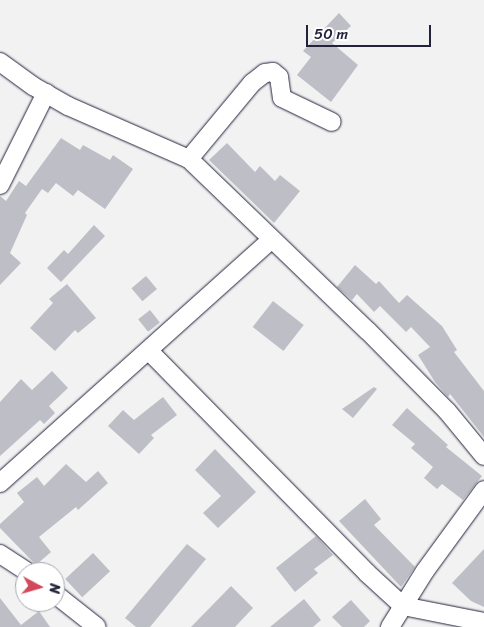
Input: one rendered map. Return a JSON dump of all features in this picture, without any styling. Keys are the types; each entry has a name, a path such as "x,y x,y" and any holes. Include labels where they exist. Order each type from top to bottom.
{"street":[{"path":"0,62 46,93 190,159 271,240 368,331 447,411 484,456"},
{"path":"190,159 252,83 265,73 273,72 278,77 282,98 332,122"},
{"path":"0,185 46,93"},
{"path":"0,483 150,352 271,240"},
{"path":"150,352 367,573 403,606 484,622"},
{"path":"390,627 448,537 484,490"},
{"path":"0,554 15,564"},
{"path":"65,602 97,627"}],"building":[{"path":"339,13 351,26 332,43 358,65 331,102 297,75 311,57 303,51"},
{"path":"61,138 80,150 83,145 110,160 113,155 133,169 105,209 78,190 73,196 56,183 48,193 42,189 25,213 27,215 10,253 21,263 0,285 0,196 6,201 19,181 26,186"},
{"path":"227,143 255,172 260,166 275,181 280,175 300,191 274,223 209,160"},
{"path":"94,225 105,236 61,282 47,268 64,250 68,254"},
{"path":"355,265 376,284 379,281 399,303 407,295 442,326 457,350 454,352 484,391 484,437 450,394 448,397 435,382 418,355 430,347 411,327 406,332 380,306 374,312 357,294 352,300 337,287"},
{"path":"146,276 157,289 142,301 131,288"},
{"path":"67,284 96,318 78,333 75,330 55,351 30,328 53,303 49,299"},
{"path":"273,301 304,325 283,351 253,327"},
{"path":"150,310 160,323 148,332 138,319"},
{"path":"52,371 68,388 49,406 55,413 44,424 40,420 0,456 0,402 21,379 32,390"},
{"path":"374,387 377,389 353,418 342,409"},
{"path":"163,397 177,415 151,435 154,438 139,454 108,426 123,410 134,420"},
{"path":"407,408 448,445 446,447 482,476 463,500 442,484 437,489 424,478 433,467 411,448 415,444 392,425"},
{"path":"215,449 256,492 218,528 203,513 221,496 195,470"},
{"path":"66,464 86,482 98,471 108,483 78,510 76,507 39,537 51,552 39,562 33,562 0,528 0,524 24,502 17,493 37,477 44,486"},
{"path":"365,499 381,519 374,525 415,567 401,587 339,521"},
{"path":"316,536 333,555 314,569 318,573 295,592 276,568"},
{"path":"187,544 206,559 150,627 136,627 125,618"},
{"path":"484,549 484,607 471,601 452,583"},
{"path":"93,553 110,571 82,597 65,579"},
{"path":"231,586 253,608 235,627 191,627"},
{"path":"0,598 21,625 40,612 50,627 0,627"},
{"path":"304,599 321,620 313,627 270,627"},
{"path":"351,600 370,621 364,627 342,627 332,617"}]}
